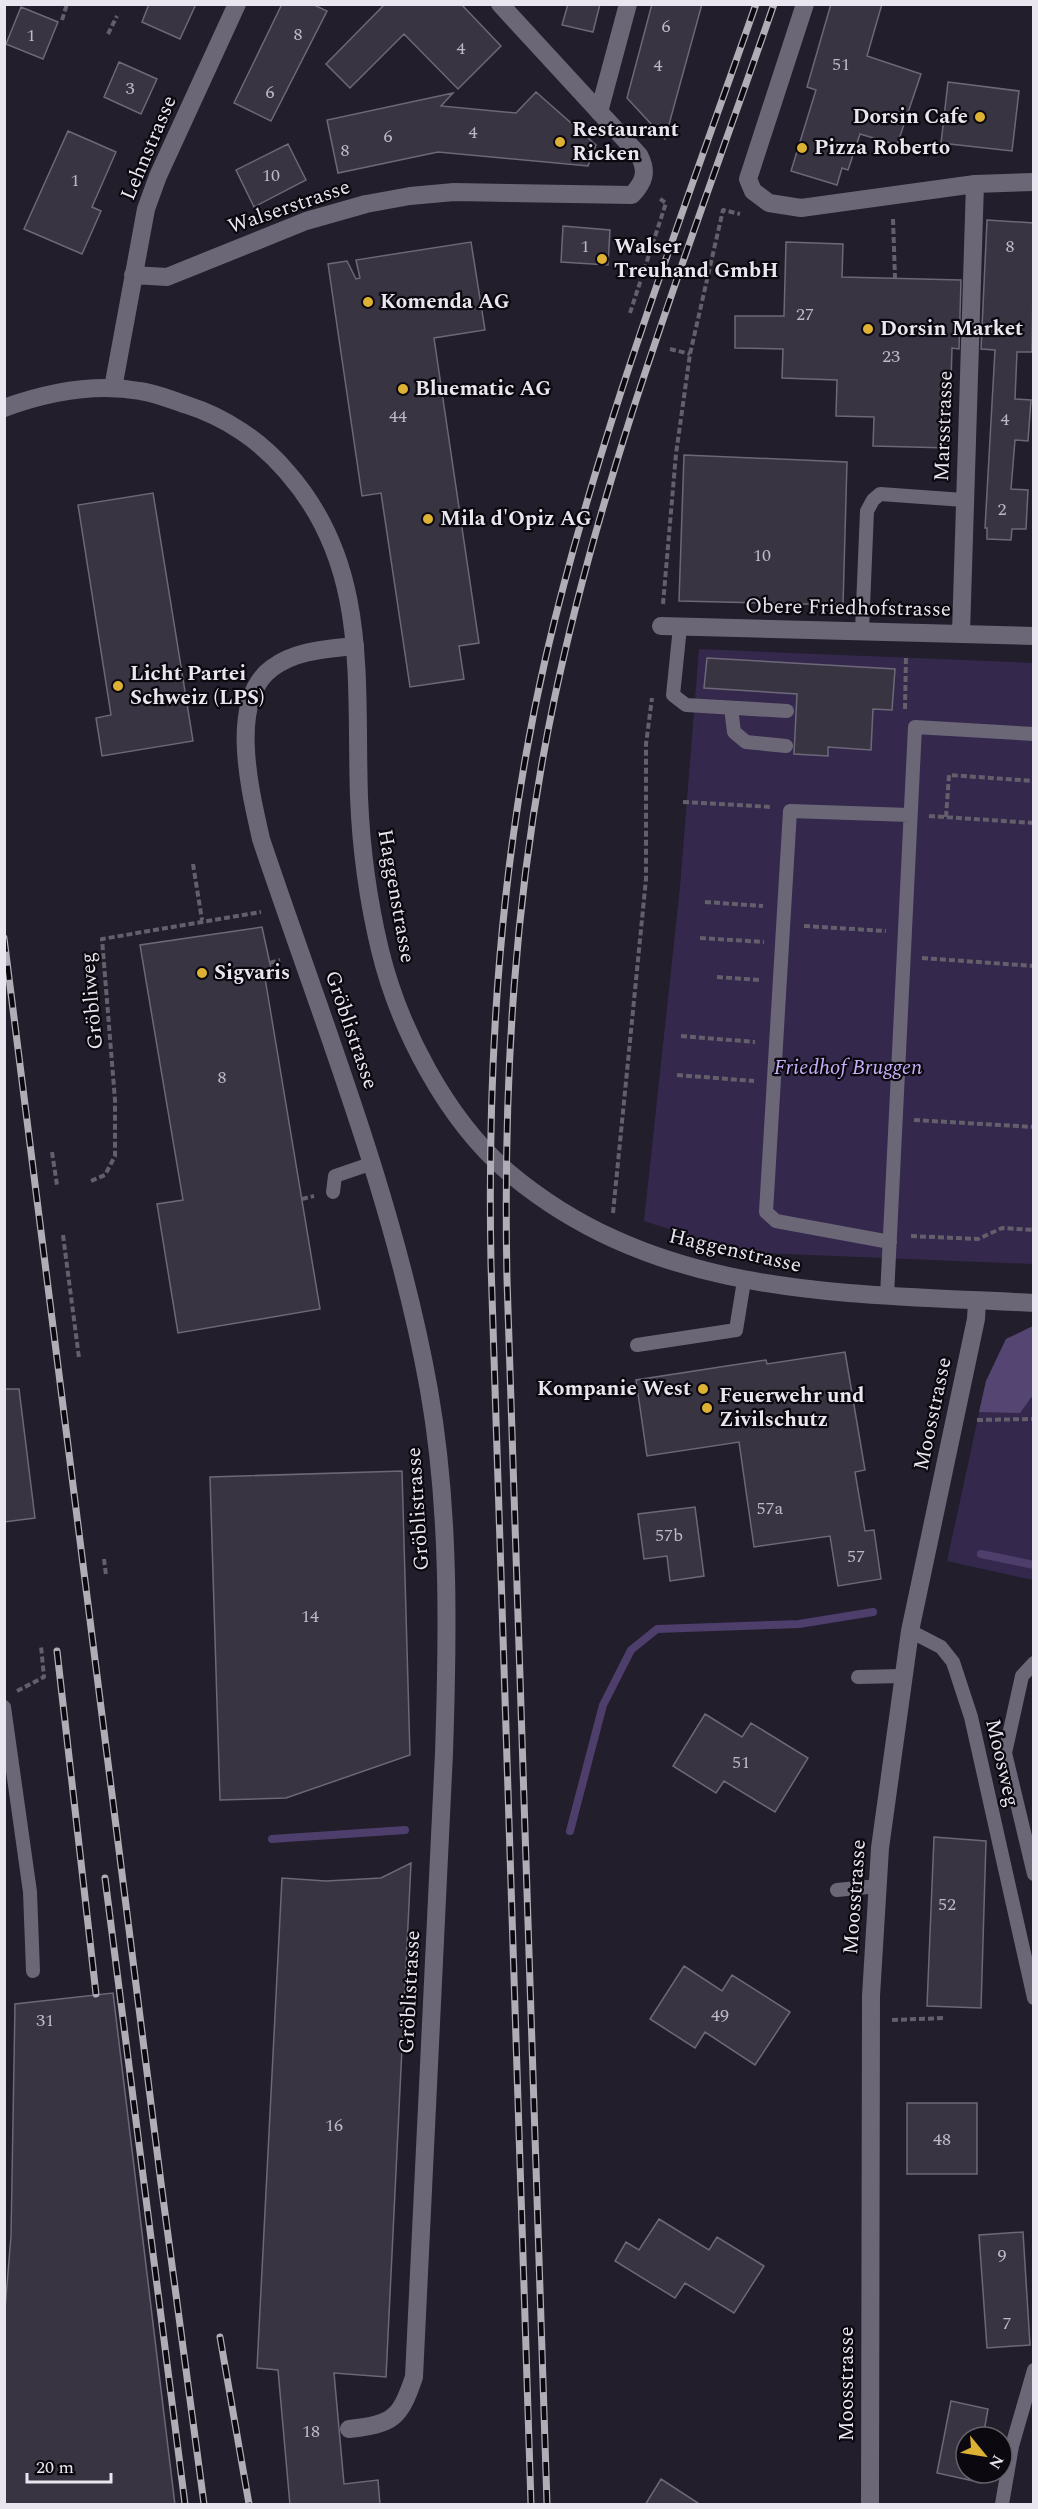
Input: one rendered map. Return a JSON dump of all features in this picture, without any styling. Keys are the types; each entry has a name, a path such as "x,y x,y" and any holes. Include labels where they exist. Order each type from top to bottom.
{"street":[{"name":"Lehnstrasse","path":"113,388 146,209 158,176 237,4"},
{"path":"500,4 599,112"},
{"path":"599,112 628,4"},
{"path":"805,4 748,179 753,190 769,203 801,208 975,184 1034,182"},
{"name":"Walserstrasse","path":"133,275 167,277 306,221 377,202 454,192 625,197 632,195 640,186 645,169 642,162 599,112"},
{"name":"Marsstrasse","path":"961,633 975,184"},
{"name":"Haggenstrasse","path":"4,408 65,390 113,388 143,391 202,410 234,427 278,462 314,506 330,535 348,596 356,646 361,833 373,919 388,981 411,1039 425,1066 482,1145 506,1170 565,1214 610,1239 676,1264 744,1281 794,1289 1034,1303"},
{"name":"Obere Friedhofstrasse","path":"661,626 1034,636"},
{"name":"Gröblistrasse","path":"349,2429 380,2426 403,2408 414,2376 441,1846 447,1656 445,1557 439,1460 429,1390 405,1302 373,1163 261,839 250,790 246,741 252,696 271,669 294,656 356,646"},
{"name":"Moosstrasse","path":"870,2505 872,1996 885,1799 910,1631 974,1330 977,1300"}],"lane":[{"path":"862,630 867,511 873,500 880,494 964,500"},
{"path":"680,627 673,695 686,705 787,711"},
{"path":"731,708 734,732 746,742 786,746"},
{"path":"887,1296 915,727 1034,734"},
{"path":"890,1239 776,1221 766,1212 790,811 910,815"},
{"path":"333,1192 335,1176 373,1163"},
{"path":"637,1345 736,1330 744,1281"},
{"name":"Moosweg","path":"910,1631 941,1647 953,1662 970,1717 1034,1998"},
{"path":"1034,1663 1022,1676 1005,1753 1034,1874"},
{"path":"858,1677 902,1676"},
{"path":"4,1707 30,1892 33,1971"},
{"path":"837,1890 878,1886"},
{"path":"1002,2505 1012,2446 1034,2370"}],"path":[{"path":"62,20 67,4"},
{"path":"108,34 117,16"},
{"path":"630,313 666,203 658,198"},
{"path":"893,212 895,278"},
{"path":"670,349 690,354"},
{"path":"906,632 905,710 915,727"},
{"path":"946,817 949,775 1034,781"},
{"path":"683,802 779,807 790,811"},
{"path":"910,815 1034,823"},
{"path":"193,864 202,920"},
{"path":"705,902 785,907"},
{"name":"Gröbliweg","path":"91,1181 105,1175 116,1156 115,1100 102,939 202,920 268,911"},
{"path":"783,925 905,932"},
{"path":"700,938 782,944"},
{"path":"903,956 1034,966"},
{"path":"717,977 779,981"},
{"path":"681,1036 776,1044"},
{"path":"677,1075 773,1083"},
{"path":"896,1119 1034,1127"},
{"path":"52,1152 57,1185"},
{"path":"302,1199 315,1196"},
{"path":"890,1239 978,1239 1002,1228 1034,1230"},
{"path":"63,1235 79,1358"},
{"path":"974,1419 1034,1419"},
{"path":"104,1559 106,1575"},
{"path":"14,1693 44,1677 41,1646"},
{"path":"888,2020 946,2018"}],"green space":[{"name":"Friedhof Bruggen","path":"699,649 1033,663 1033,1264 739,1252 644,1221 680,887"},
{"path":"1033,1326 1033,1580 947,1561 986,1381 1006,1339"}],"shaded area":[{"path":"1033,1326 1033,1395 1020,1413 979,1412 986,1381 1006,1339"}],"building":[{"path":"149,4 196,4 180,39 142,22"},
{"path":"282,4 312,4 327,11 271,121 234,103"},
{"path":"385,4 461,4 501,46 458,89 404,34 350,88 326,64"},
{"path":"568,4 600,4 593,32 562,25"},
{"path":"652,4 702,4 665,139 627,98"},
{"path":"831,4 882,4 867,56 921,74 897,145 860,134 848,170 842,168 837,185 791,171 816,90 807,87"},
{"path":"21,7 58,22 43,59 6,44"},
{"path":"119,62 157,79 141,114 104,97"},
{"name":"Dorsin Cafe","path":"948,82 1019,91 1012,151 941,143"},
{"path":"536,92 596,145 588,166 438,152 338,173 327,120 453,93 441,106 516,113"},
{"path":"68,131 116,152 92,207 101,211 82,254 24,229"},
{"path":"288,144 306,180 254,207 236,170"},
{"path":"987,220 1034,223 1032,352 1017,352 1015,399 1031,400 1028,441 1015,440 1011,489 1028,490 1026,529 1012,529 1011,540 987,539 987,528 985,528 995,350 981,349"},
{"path":"563,226 610,230 608,265 561,262"},
{"path":"471,242 485,330 434,338 479,643 459,646 464,679 410,687 381,493 362,496 328,264 347,261 356,279 360,278 356,260"},
{"name":"Dorsin Market","path":"786,242 843,244 842,277 961,280 959,349 952,348 949,448 873,446 874,417 836,416 837,380 782,378 783,349 735,348 735,316 784,316"},
{"path":"684,455 847,462 843,605 679,601"},
{"path":"153,493 193,741 102,756 96,718 111,715 78,505"},
{"path":"707,658 895,669 892,710 873,709 871,750 828,747 828,756 794,754 797,694 704,688"},
{"path":"262,927 273,978 265,978 320,1309 178,1333 157,1204 183,1200 140,945"},
{"path":"845,1352 865,1470 855,1472 865,1531 874,1530 881,1579 838,1586 830,1536 754,1547 739,1442 647,1456 636,1380 766,1360 767,1364"},
{"path":"4,1389 19,1389 35,1518 4,1522"},
{"path":"402,1471 410,1755 286,1798 220,1800 210,1477"},
{"path":"695,1507 704,1576 670,1581 667,1556 644,1559 638,1514"},
{"path":"705,1714 742,1737 751,1723 808,1758 775,1812 724,1781 716,1793 673,1766"},
{"path":"934,1837 986,1841 981,2008 927,2006"},
{"path":"411,1863 386,2377 334,2373 344,2484 378,2480 380,2505 290,2505 278,2370 257,2368 282,1878 326,1881 381,1878"},
{"path":"684,1966 722,1991 732,1975 790,2012 755,2065 705,2032 695,2048 650,2019"},
{"path":"113,1993 175,2505 4,2505 4,2321 11,2236 15,2004"},
{"path":"907,2103 977,2103 977,2174 907,2174"},
{"path":"659,2219 709,2250 717,2237 764,2266 734,2313 685,2283 675,2298 615,2261 626,2242 639,2250"},
{"path":"1023,2232 1030,2345 987,2348 979,2235"},
{"path":"951,2401 988,2409 985,2425 954,2425 954,2477 937,2473"},
{"path":"661,2479 701,2505 645,2505"}],"waterway":[{"path":"981,1554 1034,1565"},
{"path":"570,1831 603,1705 631,1650 657,1629 799,1624 873,1612"},
{"path":"272,1839 405,1830"}],"railway":[{"path":"531,2504 491,1264 491,1111 500,958 507,882 530,731 567,573 590,491 642,327 756,4"},
{"path":"547,2504 507,1279 507,1132 514,986 530,841 541,768 555,696 599,520 625,433 683,261 774,4"},
{"path":"4,938 161,2183 204,2504"},
{"path":"57,1651 96,1994"},
{"path":"105,1878 185,2504"},
{"path":"220,2337 249,2504"}],"place":[{"name":"Dorsin Cafe","path":"980,117"},
{"name":"Restaurant Ricken","path":"560,142"},
{"name":"Pizza Roberto","path":"802,148"},
{"name":"Walser Treuhand GmbH","path":"602,259"},
{"name":"Komenda AG","path":"368,302"},
{"name":"Dorsin Market","path":"868,329"},
{"name":"Bluematic AG","path":"403,389"},
{"name":"Mila d'Opiz AG","path":"428,519"},
{"name":"Licht Partei Schweiz (LPS)","path":"118,686"},
{"name":"Sigvaris","path":"202,973"},
{"name":"Kompanie West","path":"703,1389"},
{"name":"Feuerwehr und Zivilschutz","path":"707,1408"}]}
